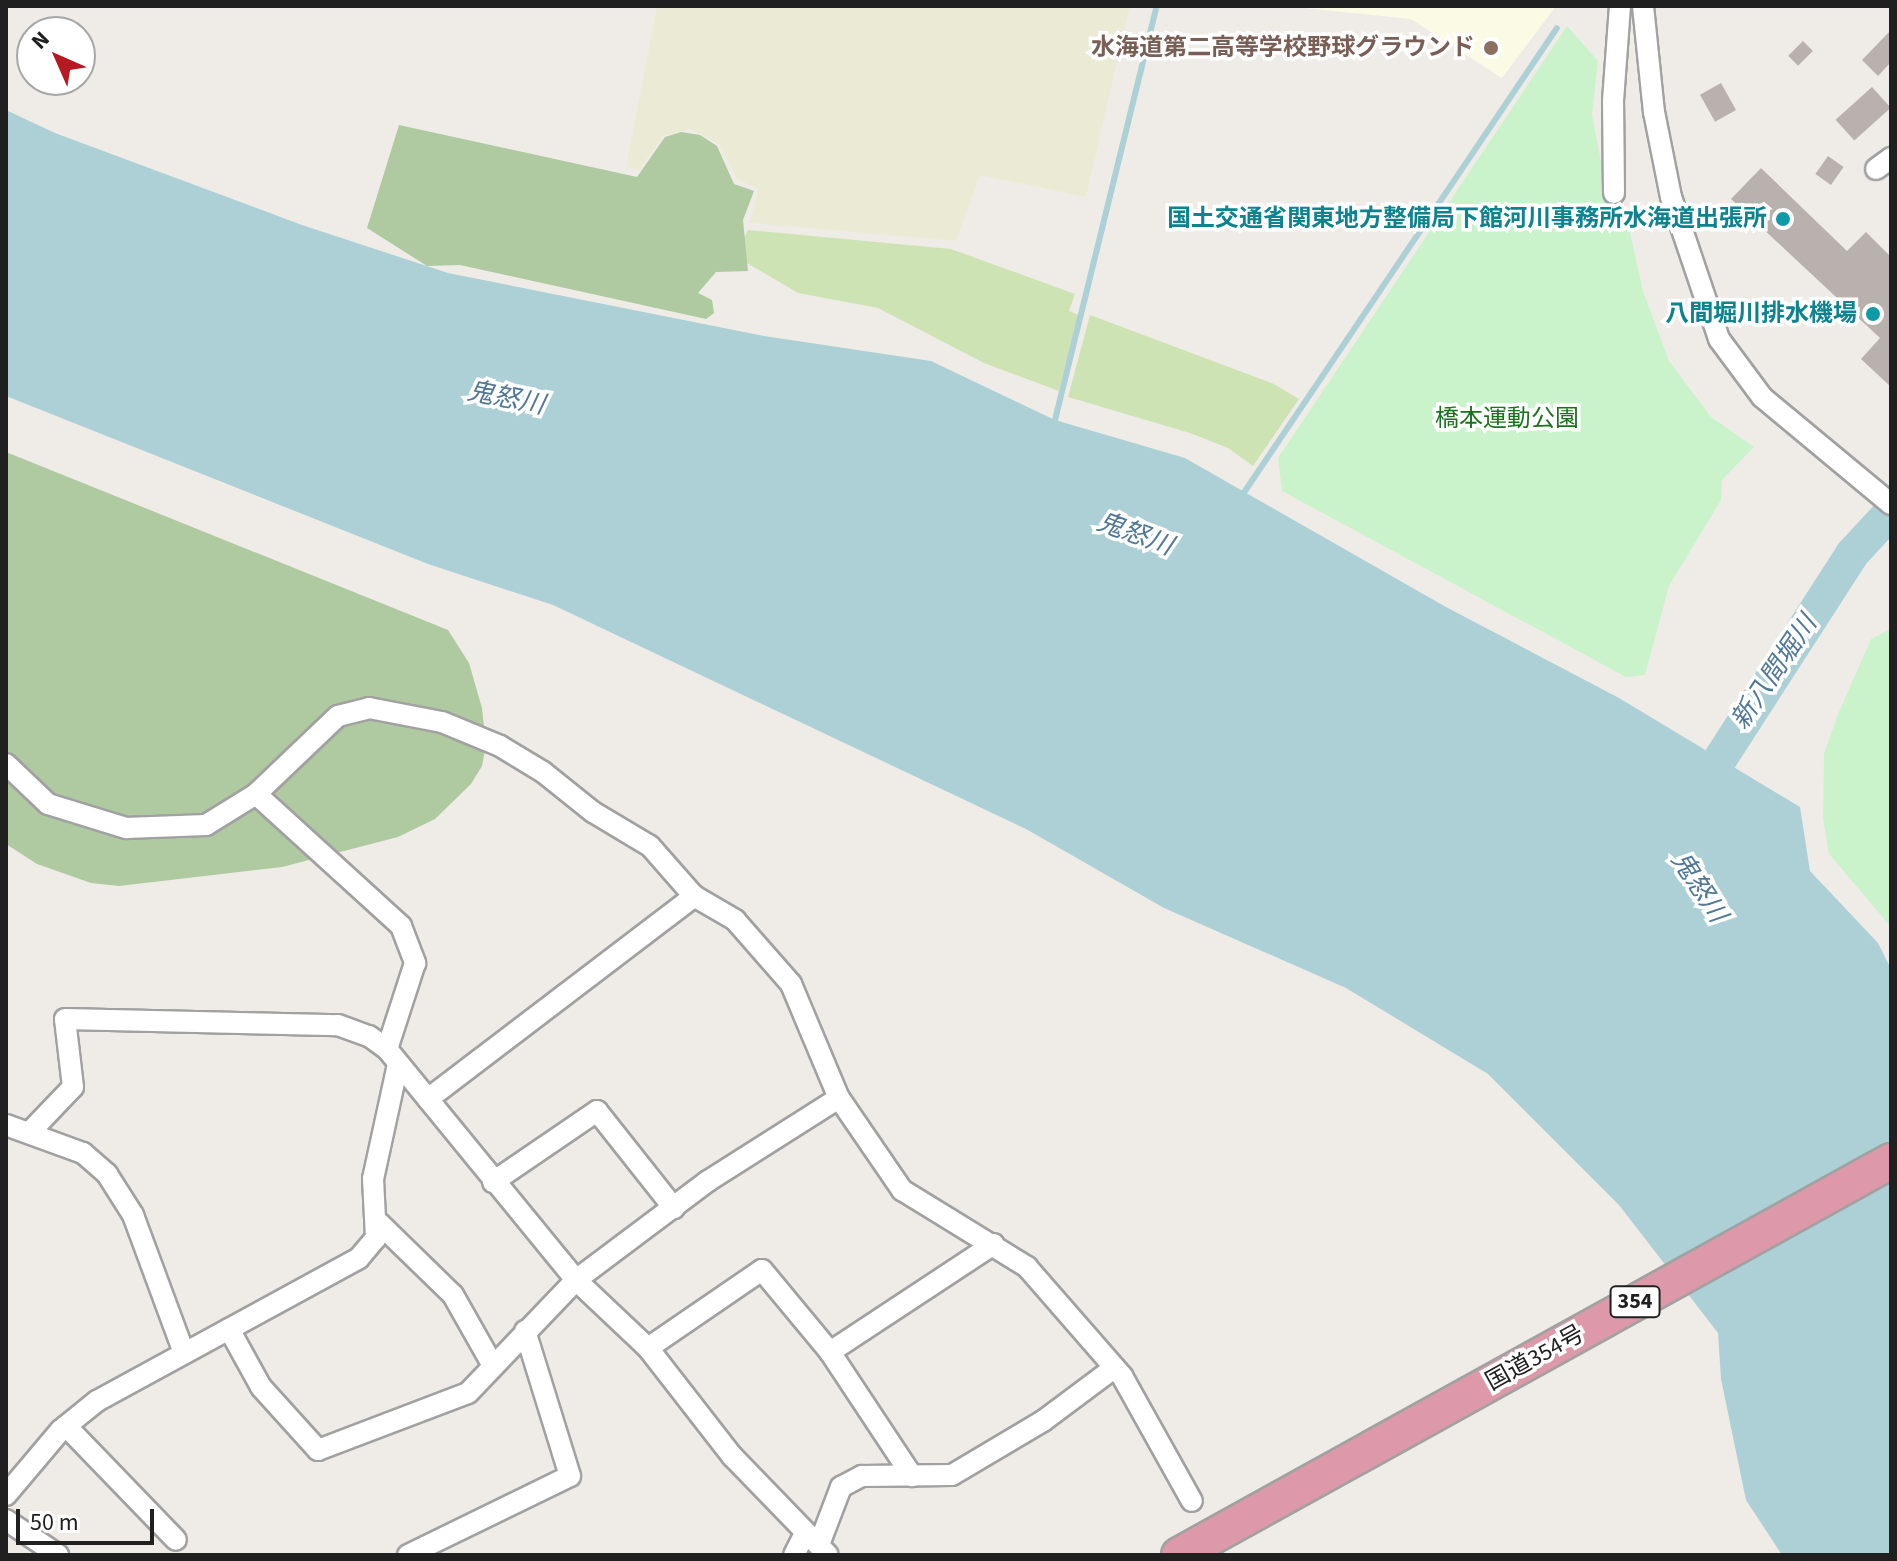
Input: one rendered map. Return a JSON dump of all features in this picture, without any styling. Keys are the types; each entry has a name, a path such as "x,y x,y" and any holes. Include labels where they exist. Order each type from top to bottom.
{"highway":[{"name":"国道354号","path":"1179,1555 1891,1161"}],"street":[{"path":"1614,193 1613,101 1620,6"},
{"path":"1643,6 1654,112 1671,197 1719,339 1762,397 1884,497"},
{"path":"6,764 48,804 126,828 206,825 256,794 338,716 369,708 442,722 543,772 593,812 650,846 694,896 735,920 791,984 839,1098 902,1190 1027,1267 1114,1368 1192,1501"},
{"path":"6,1495 66,1426 97,1401 359,1258 376,1238 379,1223 373,1179 392,1056 415,963 401,926 256,794"},
{"path":"428,1099 694,896"},
{"path":"30,1132 73,1087 65,1019 338,1025 392,1056 576,1280 648,1348 733,1457 818,1543"},
{"path":"229,1329 261,1387 318,1450 468,1393 492,1364 576,1280 674,1208 839,1098"},
{"path":"493,1182 597,1111 674,1208"},
{"path":"6,1125 83,1153 107,1174 133,1215 184,1353"},
{"path":"379,1223 453,1295 492,1364"},
{"path":"830,1352 994,1244"},
{"path":"648,1348 762,1270 830,1352 912,1476"},
{"path":"410,1555 570,1476 525,1331"},
{"path":"794,1555 818,1543 841,1487 862,1476 952,1475 1043,1421 1114,1368"},
{"path":"66,1426 176,1540"},
{"path":"6,1520 58,1555"}],"shaded area":[{"path":"657,6 1130,6 1086,197 980,175 956,241 750,223 758,189 737,179 719,144 690,129 663,136 639,170 626,167"},
{"name":"水海道第二高等学校野球グラウンド","path":"1286,6 1556,6 1502,78 1411,19"}],"green space":[{"name":"橋本運動公園","path":"1567,26 1598,61 1592,115 1610,207 1627,219 1643,291 1669,361 1711,417 1754,447 1722,480 1721,500 1669,586 1645,675 1626,677 1282,491 1278,458"},
{"path":"399,125 637,177 665,137 681,132 700,135 717,146 734,184 754,191 743,220 748,271 716,272 698,293 712,300 714,313 706,319 460,265 427,266 367,228"},
{"path":"748,230 951,249 1075,294 1069,311 1079,315 1059,391 984,363 878,308 798,293 735,256"},
{"path":"1090,315 1274,384 1299,399 1253,466 1228,448 1190,433 1068,397"},
{"path":"6,452 448,630 469,663 482,708 486,745 482,766 471,784 435,819 398,837 282,867 119,886 91,883 37,864 6,844"},
{"path":"1891,629 1891,927 1829,854 1823,819 1824,754 1838,714 1871,639"}],"water":[{"name":"鬼怒川","path":"6,110 55,133 302,225 448,273 764,336 931,361 1055,420 1185,458 1446,607 1619,698 1800,807 1810,871 1878,943 1891,969 1891,1555 1782,1555 1746,1500 1721,1379 1718,1333 1619,1205 1488,1074 1346,988 1164,908 1026,829 553,605 428,564 6,396"}],"building":[{"path":"1891,30 1891,62 1878,76 1862,60"},
{"path":"1803,41 1813,51 1798,66 1788,56"},
{"path":"1721,83 1736,110 1715,122 1700,95"},
{"path":"1872,87 1891,108 1854,141 1836,120"},
{"path":"1828,156 1844,167 1831,185 1815,174"},
{"path":"1761,168 1847,251 1866,232 1891,257 1891,387 1861,359 1880,338 1731,199"}],"waterway":[{"path":"1055,420 1157,6"},
{"path":"1245,491 1557,28"},
{"name":"新八間堀川","path":"1695,798 1852,554 1891,512"}],"place":[{"name":"水海道第二高等学校野球グラウンド","path":"1491,48"},
{"name":"国土交通省関東地方整備局下館河川事務所水海道出張所","path":"1783,219"},
{"name":"八間堀川排水機場","path":"1873,314"}]}
